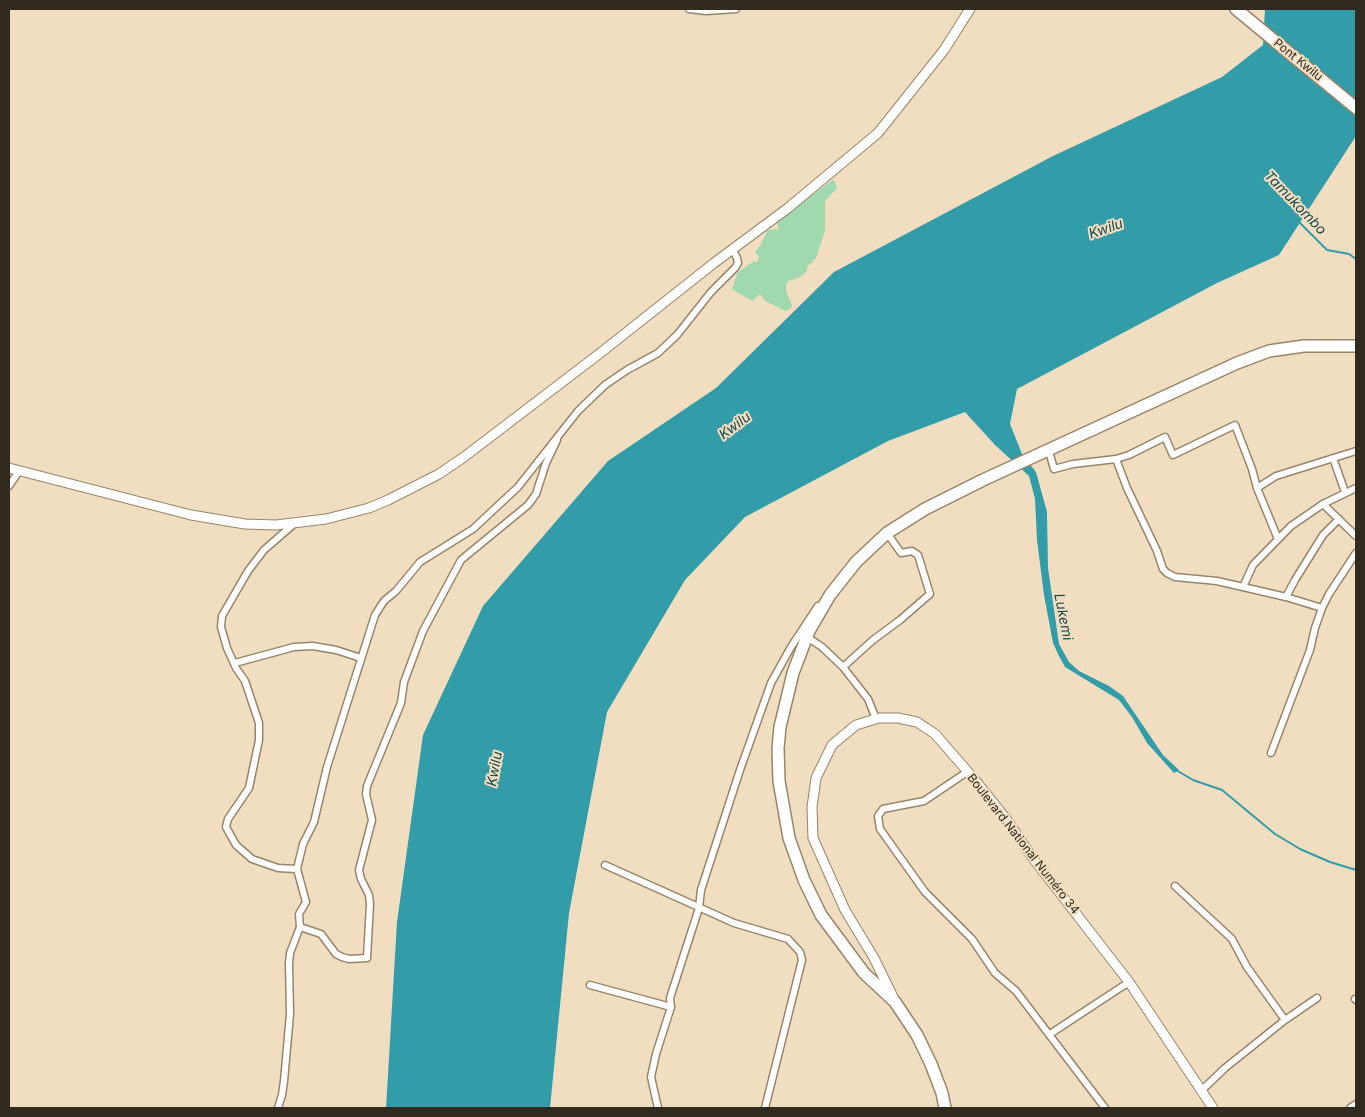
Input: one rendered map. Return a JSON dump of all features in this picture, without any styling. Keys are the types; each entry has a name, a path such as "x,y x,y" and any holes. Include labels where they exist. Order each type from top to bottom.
{"highway":[{"name":"Pont Kwilu","path":"1238,11 1356,108"},
{"path":"945,1108 942,1093 931,1064 916,1035 895,1002 864,973 822,915 804,880 789,838 780,781 778,748 780,727 792,673 819,612 842,578 887,533 924,509 1237,363 1269,351 1304,346 1356,346"}],"main road":[{"path":"9,468 216,520 276,525 296,523 326,519 369,508 388,500 439,474 515,418 788,208 878,133 944,50 970,9"},
{"name":"Boulevard National Numéro 34","path":"895,1002 874,958 845,910 813,838 812,806 816,778 832,745 856,725 876,719 898,718 917,722 935,734 1007,820 1032,857 1129,982 1212,1108"}],"street":[{"path":"689,9 706,11 736,9"},
{"path":"278,1108 284,1081 290,1014 290,953 300,928 299,914 306,898 297,869 303,844 314,822 327,767 374,615 384,601 396,591 420,562 463,537 486,518 530,474 537,462 578,411 605,385 658,352 677,335 711,292 738,263 733,250"},
{"path":"1048,451 1054,469 1073,464 1116,459 1129,455 1165,437 1173,455 1235,425 1252,469 1257,488 1278,538"},
{"path":"300,928 320,934 336,954 342,957 349,960 366,958 370,904 369,895 360,878 359,870 372,820 366,786 401,703 404,682 423,631 461,560 532,499 558,437"},
{"path":"1257,488 1276,476 1356,450"},
{"path":"1333,458 1345,492"},
{"path":"1116,459 1127,488 1157,551 1163,569 1168,573 1175,577 1217,581 1286,597 1322,608"},
{"path":"9,486 19,471"},
{"path":"1243,587 1253,565 1291,526 1323,504 1356,488"},
{"path":"1323,504 1356,536"},
{"path":"1286,597 1323,535 1339,519"},
{"path":"296,523 264,550 248,571 222,616 221,626 227,648 245,681 259,723 259,740 250,788 228,819 226,827 236,845 252,859 278,868 297,869"},
{"path":"844,667 873,640 930,594 918,555 912,551 901,553 887,533"},
{"path":"1271,753 1310,650 1322,608 1356,553"},
{"path":"658,1108 655,1102 651,1077 656,1054 671,1007 670,998 699,908 702,890 759,714 772,683 806,623 824,598 842,578"},
{"path":"807,637 822,647 844,667 868,699 876,719"},
{"path":"235,663 294,647 313,646 336,650 361,658"},
{"path":"967,772 924,802 883,809 878,816 880,828 925,892 972,939 995,973 1016,991 1105,1108"},
{"path":"605,865 734,924 788,939 800,952 802,960 765,1108"},
{"path":"1175,886 1232,939 1247,967 1285,1020"},
{"path":"1050,1034 1129,982"},
{"path":"590,985 671,1007"},
{"path":"1201,1090 1225,1068 1285,1020 1317,998"},
{"path":"1350,1108 1356,1104"}],"green space":[{"path":"833,180 837,188 825,201 825,231 816,258 807,267 807,271 804,274 788,281 786,285 786,291 792,305 790,309 785,311 765,301 760,294 752,301 732,289 738,272 754,261 758,261 759,257 755,252 768,230 779,229 777,223 780,218"}],"water":[{"name":"Kwilu","path":"1265,9 1356,9 1356,136 1279,255 1217,283 1017,389 1010,424 1022,454 1036,472 1047,512 1048,568 1059,644 1069,662 1079,671 1109,686 1123,696 1163,755 1179,770 1174,773 1147,743 1132,717 1119,700 1065,667 1059,656 1053,643 1044,595 1037,540 1035,499 1029,476 995,445 965,412 888,441 745,517 685,580 607,712 569,913 550,1108 386,1108 397,922 423,735 483,606 608,461 716,388 834,272 1053,156 1222,77 1263,45"}],"waterway":[{"name":"Tamukombo","path":"1298,221 1327,250 1349,254 1356,259"},
{"name":"Lukemi","path":"1176,770 1193,780 1222,790 1275,834 1300,849 1330,862 1356,870"}]}
